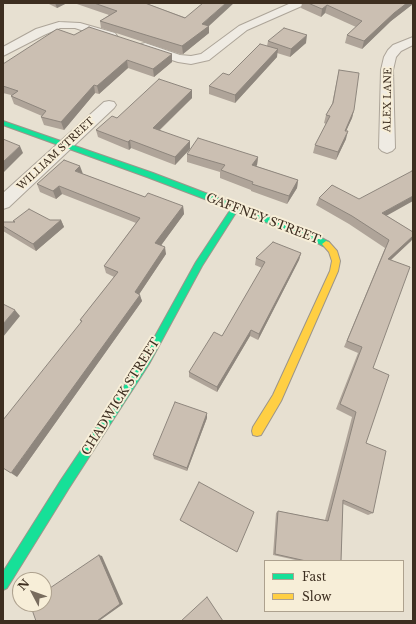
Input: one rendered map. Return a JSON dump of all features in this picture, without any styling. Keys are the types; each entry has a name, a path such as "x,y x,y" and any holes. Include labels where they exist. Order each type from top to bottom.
{"street":[{"path":"134,44 178,58 191,60 205,57 243,28 300,3"},
{"path":"3,52 40,32 59,25 76,26 120,39"},
{"name":"ALEX LANE","path":"387,148 387,70 390,57 397,48 413,41"},
{"name":"WILLIAM STREET","path":"3,203 109,105"},
{"name":"GAFFNEY STREET","path":"3,123 150,175 325,243 333,251 336,261 334,271 277,398 257,431"},
{"name":"CHADWICK STREET","path":"3,584 65,484 146,361 199,264 235,208"}],"building":[{"path":"94,3 145,3 185,18 203,3 226,3 202,24 209,26 182,46 100,21 117,11"},
{"path":"308,3 407,3 364,41 347,35 362,21 327,5 322,9"},
{"path":"89,27 172,54 153,69 127,60 97,86 94,85 61,122 41,117 46,111 11,96 18,91 3,86 3,64 57,29 74,35"},
{"path":"284,28 307,35 291,49 268,41"},
{"path":"260,44 278,49 235,95 209,86 223,73 229,75"},
{"path":"339,70 359,73 354,110 345,131 348,131 338,152 315,145 330,116 326,115 333,103"},
{"path":"159,79 192,90 153,128 190,141 175,157 130,140 128,142 96,130 112,116 117,118"},
{"path":"198,138 258,157 252,165 298,180 289,196 252,184 253,182 221,170 225,165 187,154"},
{"path":"3,139 20,146 3,162"},
{"path":"64,160 80,166 75,171 145,197 148,193 183,206 155,243 165,247 135,292 140,295 11,473 3,468 3,420 82,321 80,320 118,272 104,266 140,218 59,186 53,191 37,184"},
{"path":"412,171 413,172 413,196 382,213 413,232 413,236 388,259 410,267 373,368 389,375 366,443 386,451 373,513 343,500 341,560 302,560 275,554 278,511 328,521 356,412 340,404 362,347 347,341 389,240 352,216 319,198 332,185 359,199"},
{"path":"29,209 50,220 61,220 33,244 3,226 3,222 15,222 13,221"},
{"path":"273,242 301,253 259,334 251,330 217,387 189,372 214,332 222,336 265,262 256,258"},
{"path":"3,304 15,310 3,324"},
{"path":"175,402 207,413 187,468 153,455"},
{"path":"199,482 254,512 237,552 180,520"},
{"path":"99,555 120,604 97,621 36,621 33,612 52,612 52,587"},
{"path":"207,597 223,621 181,621"}],"traffic: fast":[{"path":"3,123 150,175 315,238 326,244"},
{"path":"3,584 65,484 146,361 199,264 235,208"}],"traffic: slow":[{"path":"257,431 277,398 334,271 336,261 333,251 326,244"}]}
